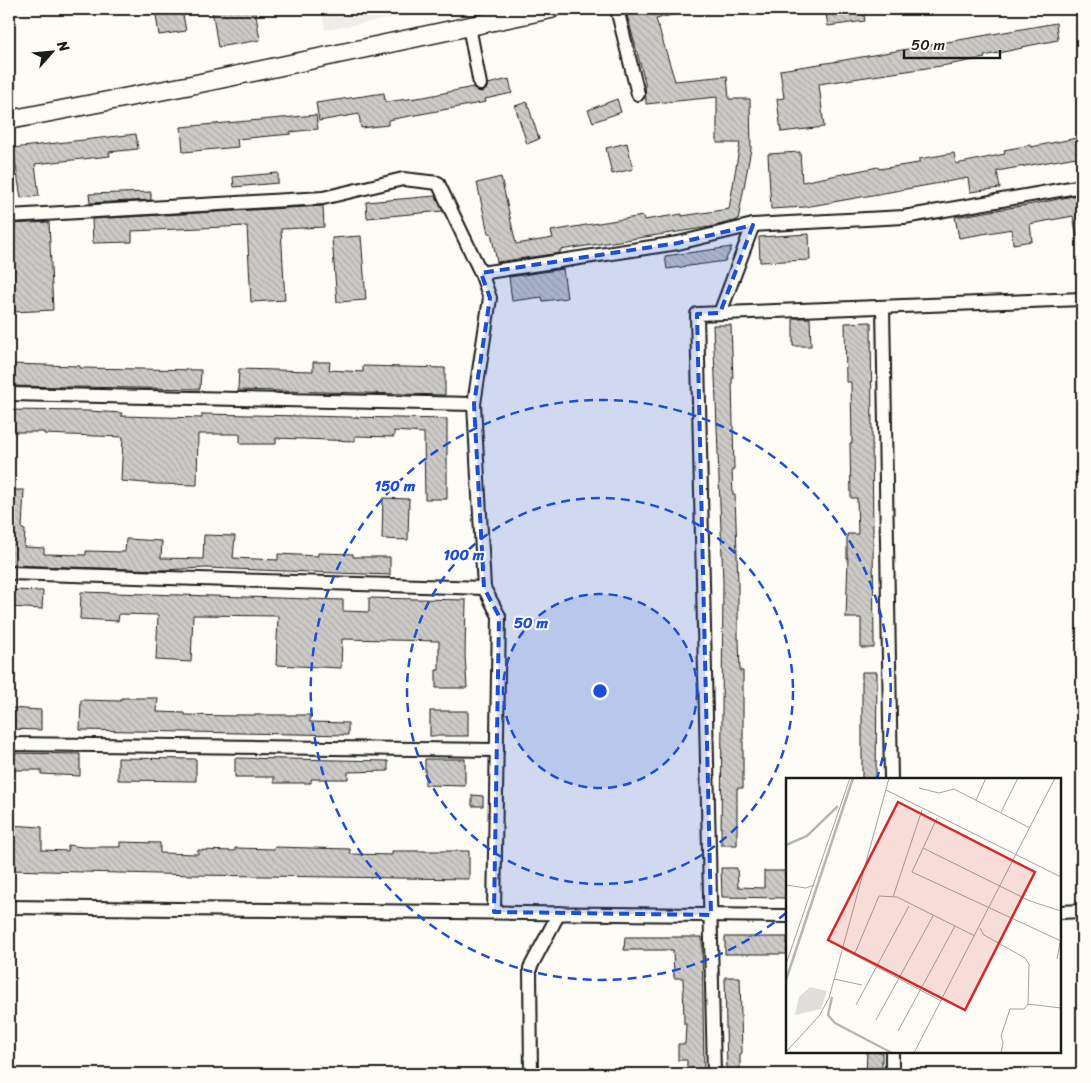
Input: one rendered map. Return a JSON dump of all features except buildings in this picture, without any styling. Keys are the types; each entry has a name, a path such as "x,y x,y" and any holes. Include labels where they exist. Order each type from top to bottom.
{"main road":[{"path":"9,120 182,87 551,9"}],"street":[{"path":"617,9 638,94"},
{"path":"469,26 480,84"},
{"path":"9,216 322,198 403,179 438,183 481,273 490,298 474,404 484,588 499,616 494,912"},
{"path":"481,273 678,243 753,225 904,217 1082,186"},
{"path":"720,313 753,225"},
{"path":"714,1074 697,314 1082,299"},
{"path":"883,306 891,778"},
{"path":"9,394 474,404"},
{"path":"9,573 484,588"},
{"path":"9,744 497,750"},
{"path":"9,907 786,916"},
{"path":"1061,912 1082,911"},
{"path":"531,1074 530,968 559,913"},
{"path":"892,1053 892,1074"}],"highlighted area":[{"path":"753,225 720,313 697,314 711,915 494,912 499,616 484,588 474,404 490,298 481,273 678,243"}],"shaded area":[{"path":"322,9 441,9 325,30"}]}
